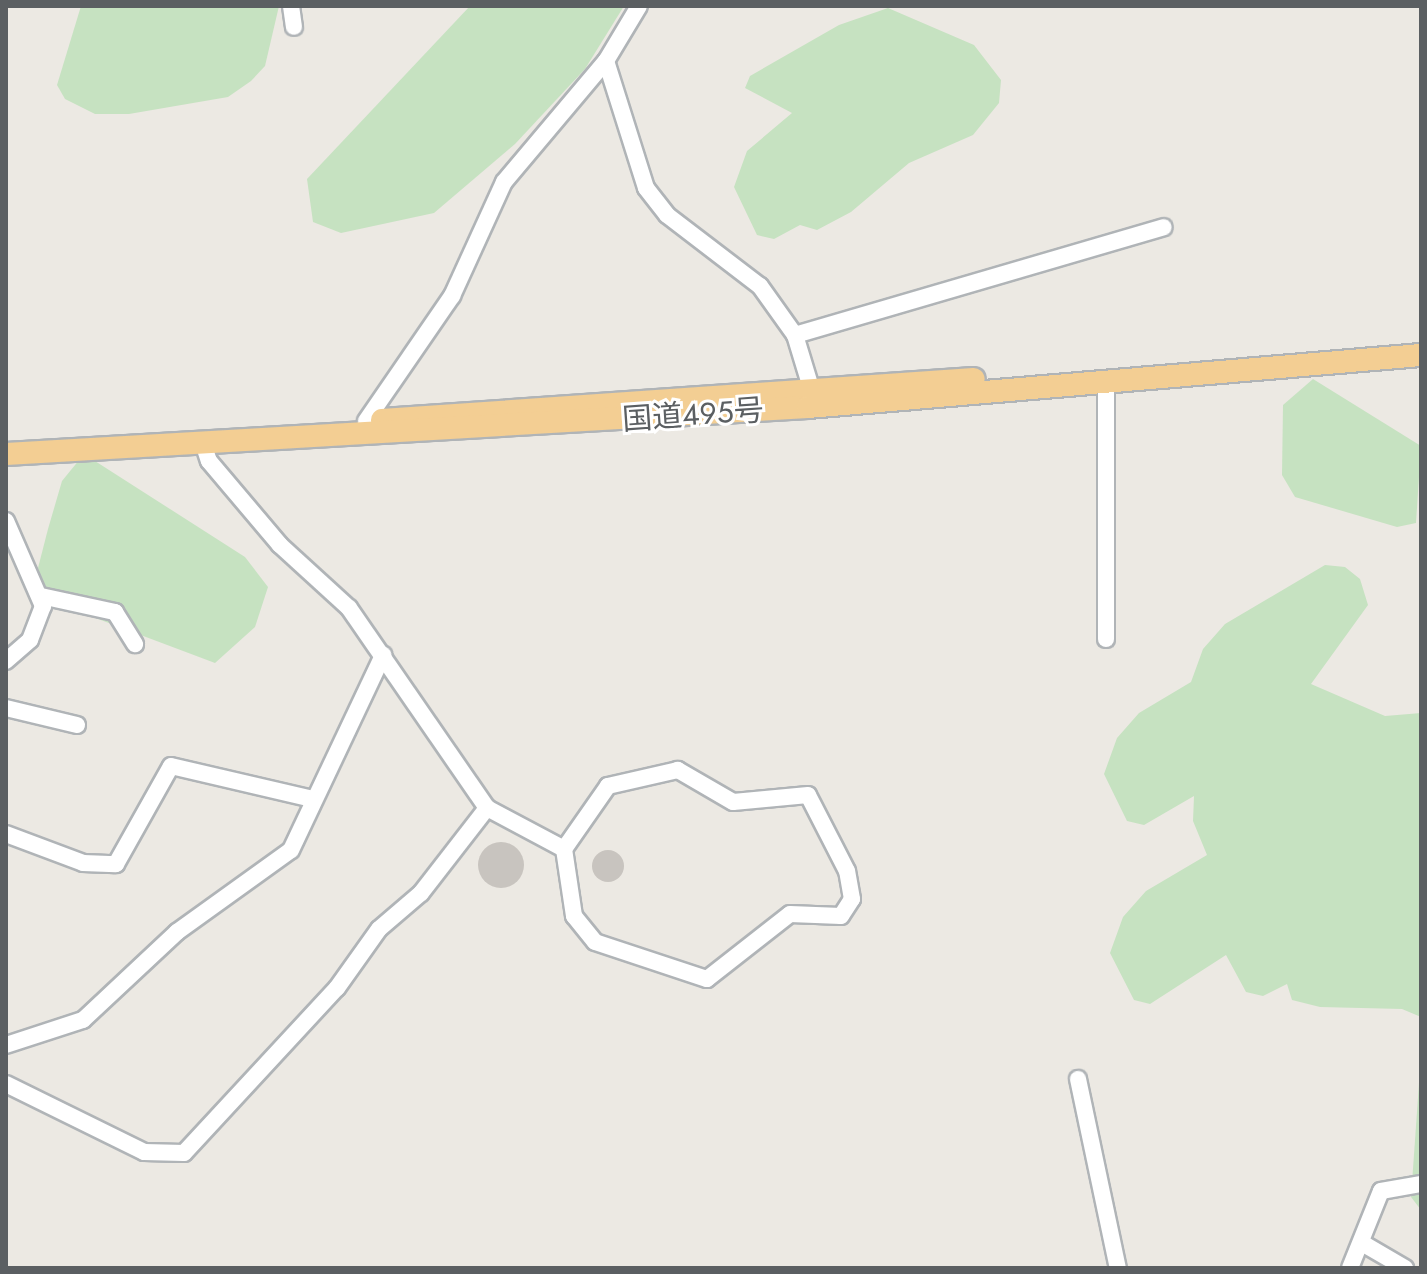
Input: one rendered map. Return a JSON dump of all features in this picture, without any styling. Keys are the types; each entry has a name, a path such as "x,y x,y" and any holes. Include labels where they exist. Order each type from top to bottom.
{"highway":[{"name":"国道495号","path":"6,439 366,421 1328,353 1378,357"},
{"name":"国道495号","path":"6,454 1106,384 1421,355"}],"street":[{"path":"291,6 294,27"},
{"path":"366,421 452,296 504,182 606,61 639,6"},
{"path":"606,61 646,188 667,215 760,286 795,335 812,391"},
{"path":"795,335 1164,227"},
{"path":"1106,384 1106,639"},
{"path":"203,443 209,461 280,545 349,608 487,808 564,849"},
{"path":"6,521 41,596 37,630 6,661"},
{"path":"41,596 115,612 135,644"},
{"path":"6,1045 83,1020 108,1001 177,932 291,850 383,655"},
{"path":"6,708 77,725"},
{"path":"6,834 83,863 116,864 171,766 313,799"},
{"path":"678,770 733,802 808,795 847,871 852,899 841,916 790,914 707,979 595,942 574,916 564,849 608,786 678,770"},
{"path":"6,1084 144,1152 184,1153 337,988 379,929 421,893 487,808"},
{"path":"1078,1079 1118,1268"},
{"path":"1350,1268 1381,1191 1421,1184"},
{"path":"1362,1243 1405,1268"}],"green space":[{"path":"81,6 279,6 265,66 251,81 228,97 129,114 95,114 65,99 57,85"},
{"path":"470,6 624,6 585,69 515,144 434,213 341,233 313,222 307,179"},
{"path":"888,8 974,45 1001,80 999,103 973,135 909,163 851,212 817,230 800,225 774,239 757,235 734,187 747,151 792,113 745,88 750,76 839,25"},
{"path":"1313,379 1421,446 1416,523 1397,527 1295,497 1282,475 1283,405"},
{"path":"84,454 245,557 268,587 255,627 215,663 45,599 38,568 48,529 62,481"},
{"path":"1325,565 1345,567 1360,579 1368,605 1311,684 1385,716 1421,713 1421,1017 1402,1009 1320,1007 1292,1000 1287,984 1263,996 1246,992 1226,955 1150,1004 1134,1000 1110,953 1123,917 1146,891 1207,855 1193,821 1194,796 1144,825 1127,821 1104,774 1117,738 1139,713 1191,682 1203,649 1225,624"},
{"path":"1421,1055 1421,1210 1411,1197"}],"building":[{"path":"501,842 518,848 524,865 518,882 501,888 484,882 478,865 484,848"},
{"path":"608,850 619,855 624,866 619,877 608,882 597,877 592,866 597,855"}]}
